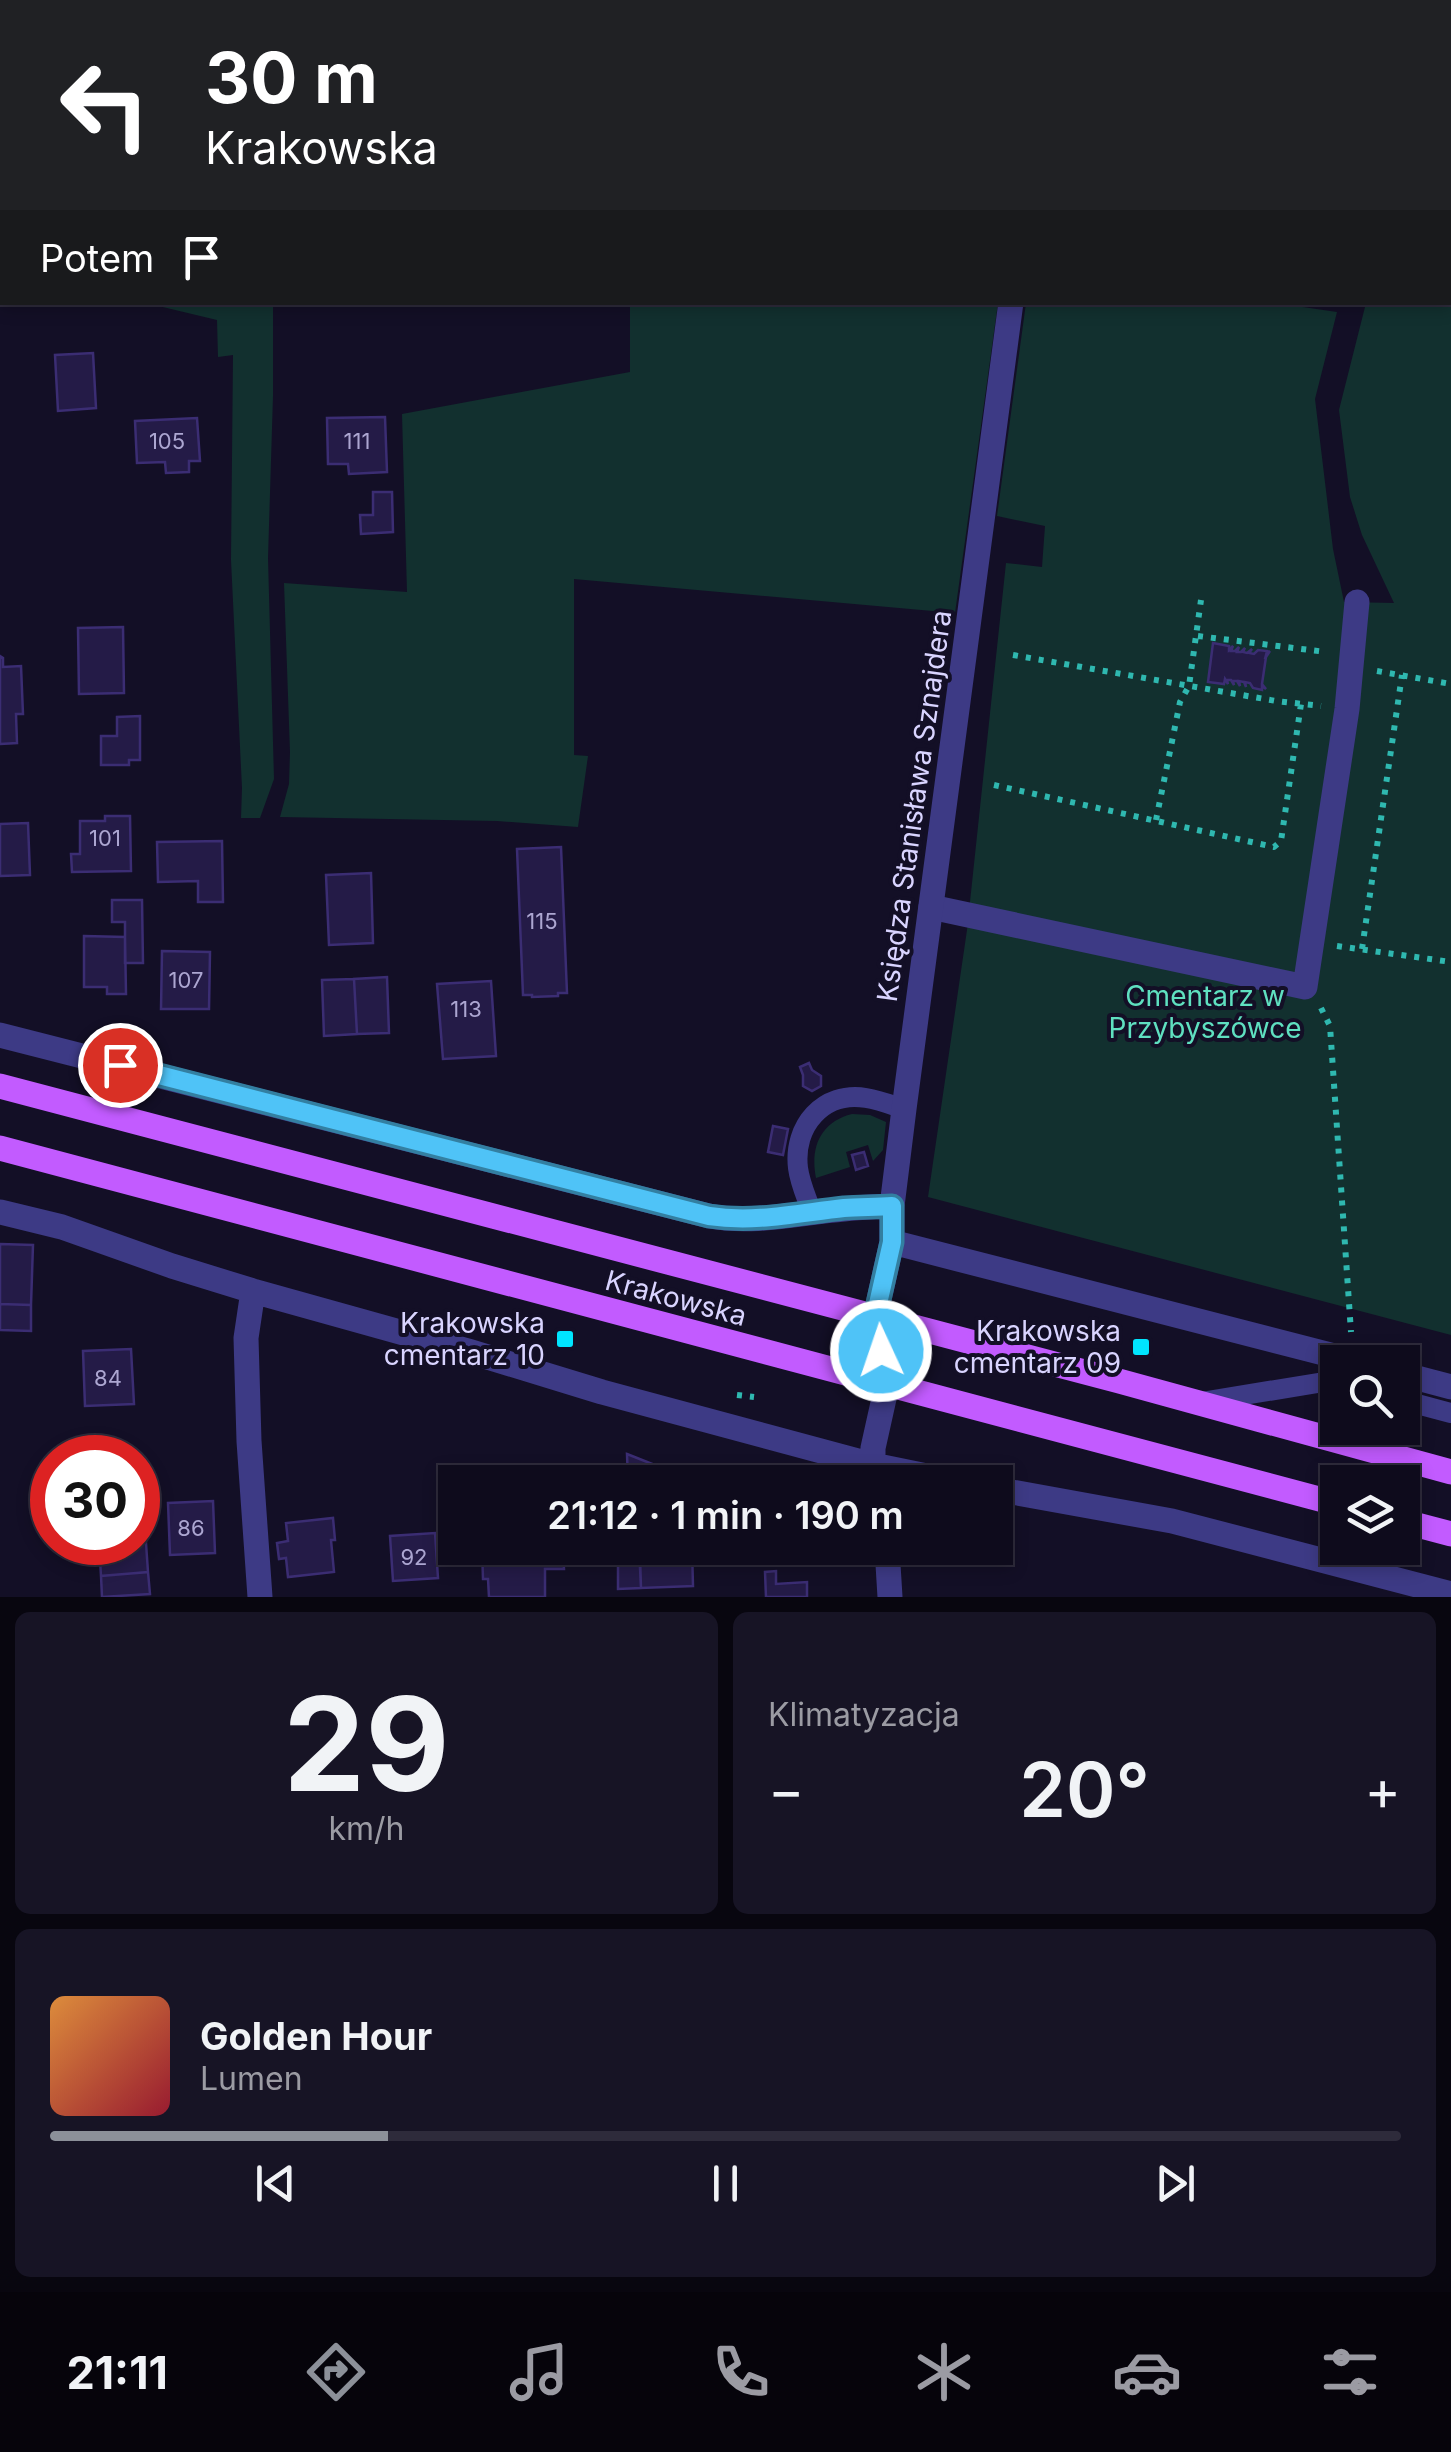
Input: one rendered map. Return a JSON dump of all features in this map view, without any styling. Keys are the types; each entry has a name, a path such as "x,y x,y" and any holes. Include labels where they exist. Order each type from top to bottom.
{"main road":[{"name":"Krakowska","path":"0,1086 1451,1472"},
{"name":"Krakowska","path":"0,1148 1320,1499"},
{"path":"1420,1526 1451,1534"}],"street":[{"name":"Księdza Stanisława Sznajdera","path":"875,1317 892,1242 892,1206 904,1108 1011,305"},
{"path":"930,907 1304,988 1347,709 1357,602"},
{"path":"0,1035 709,1216 757,1219 892,1206"},
{"path":"0,1212 62,1227 252,1291 468,1351 846,1465"},
{"path":"892,1242 1320,1361"},
{"path":"252,1291 246,1338 260,1597"},
{"path":"875,1317 887,1386 874,1448 875,1465"},
{"path":"1420,1378 1451,1386"},
{"path":"1013,1492 1172,1521 1451,1594"},
{"path":"888,1565 890,1597"}],"lane":[{"path":"812,1213 801,1184 798,1148 813,1113 835,1099 864,1097 904,1108"},
{"path":"1198,1402 1320,1383"},
{"path":"1420,1405 1451,1413"}],"path":[{"path":"1156,820 1180,702 1189,686 1201,600"},
{"path":"1198,636 1351,661 1451,684"},
{"path":"1013,655 1347,709"},
{"path":"1362,950 1402,675"},
{"path":"994,785 1274,846 1281,841 1301,704"},
{"path":"1311,942 1451,962"},
{"path":"1304,988 1320,1005 1330,1026 1352,1345"}],"green space":[{"path":"154,305 273,305 268,558 274,779 260,818 241,818 231,560 233,355 218,357 217,320"},
{"path":"630,305 998,305 955,613 574,579 574,755 588,756 578,827 497,821 280,817 289,784 290,752 284,583 407,592 402,414 630,372"},
{"name":"Cmentarz w Przybyszówce","path":"1026,305 1289,305 1337,312 1315,399 1333,549 1344,602 1394,603 1362,535 1350,497 1339,410 1365,305 1451,305 1451,1335 928,1197 967,930 1006,563 1042,567 1045,526 997,516"},
{"path":"852,1114 870,1115 886,1122 883,1150 873,1161 868,1145 846,1152 850,1167 816,1178 815,1156 820,1138 832,1123"}],"building":[{"path":"93,353 96,408 58,411 55,355"},
{"path":"385,417 387,472 349,474 348,464 328,464 327,418"},
{"path":"197,418 200,461 189,461 189,472 166,473 165,462 137,463 135,421"},
{"path":"373,492 392,492 393,532 361,534 360,515 373,515"},
{"path":"123,627 124,693 79,694 78,628"},
{"path":"1213,643 1229,646 1229,650 1233,646 1231,651 1239,647 1237,652 1245,648 1243,652 1252,649 1249,653 1267,651 1266,655 1270,651 1262,684 1266,689 1253,688 1245,682 1246,687 1239,681 1240,686 1231,680 1227,680 1228,684 1225,679 1224,684 1208,682"},
{"path":"0,656 3,667 21,666 23,714 16,714 17,743 0,744"},
{"path":"140,716 140,760 129,760 129,765 101,765 101,736 117,736 117,717"},
{"path":"105,816 130,816 131,871 72,872 71,854 80,854 80,821 105,821"},
{"path":"28,823 30,875 0,876 0,824"},
{"path":"222,841 223,902 198,902 198,881 158,882 157,842"},
{"path":"561,847 567,993 523,995 517,849"},
{"path":"371,873 373,943 329,945 326,875"},
{"path":"112,900 142,900 143,963 125,963 125,922 112,922"},
{"path":"84,936 125,937 126,994 107,994 107,987 84,987"},
{"path":"162,951 210,952 209,1009 161,1009"},
{"path":"387,977 389,1033 357,1034 354,979"},
{"path":"354,979 357,1034 324,1036 322,980"},
{"path":"491,981 496,1056 443,1059 437,984"},
{"path":"809,1063 821,1076 821,1086 812,1091 803,1086 800,1067"},
{"path":"773,1126 788,1129 783,1155 768,1152"},
{"path":"864,1152 868,1166 856,1170 852,1155"},
{"path":"0,1244 33,1245 31,1305 0,1304"},
{"path":"0,1304 31,1305 31,1331 0,1330"},
{"path":"131,1349 134,1404 85,1406 83,1351"},
{"path":"627,1454 655,1465 627,1465"},
{"path":"213,1501 215,1553 170,1555 168,1503"},
{"path":"333,1518 334,1572 288,1577 286,1558 279,1559 277,1543 288,1541 286,1523"},
{"path":"435,1533 438,1578 393,1581 390,1536"},
{"path":"100,1565 148,1565 148,1572 101,1576"},
{"path":"483,1565 564,1565 564,1569 545,1569 545,1597 489,1597 488,1579 483,1579"},
{"path":"618,1565 640,1565 641,1588 618,1589"},
{"path":"640,1565 692,1565 693,1586 641,1588"},
{"path":"776,1571 776,1584 807,1582 807,1597 766,1597 765,1572"},
{"path":"148,1572 150,1594 102,1597 101,1576"}],"place":[{"name":"Krakowska cmentarz 10","path":"565,1339"},
{"name":"Krakowska cmentarz 09","path":"1141,1347"}],"route":[{"path":"120,1065 709,1216 757,1219 892,1206 892,1242 875,1317 881,1351"}]}
